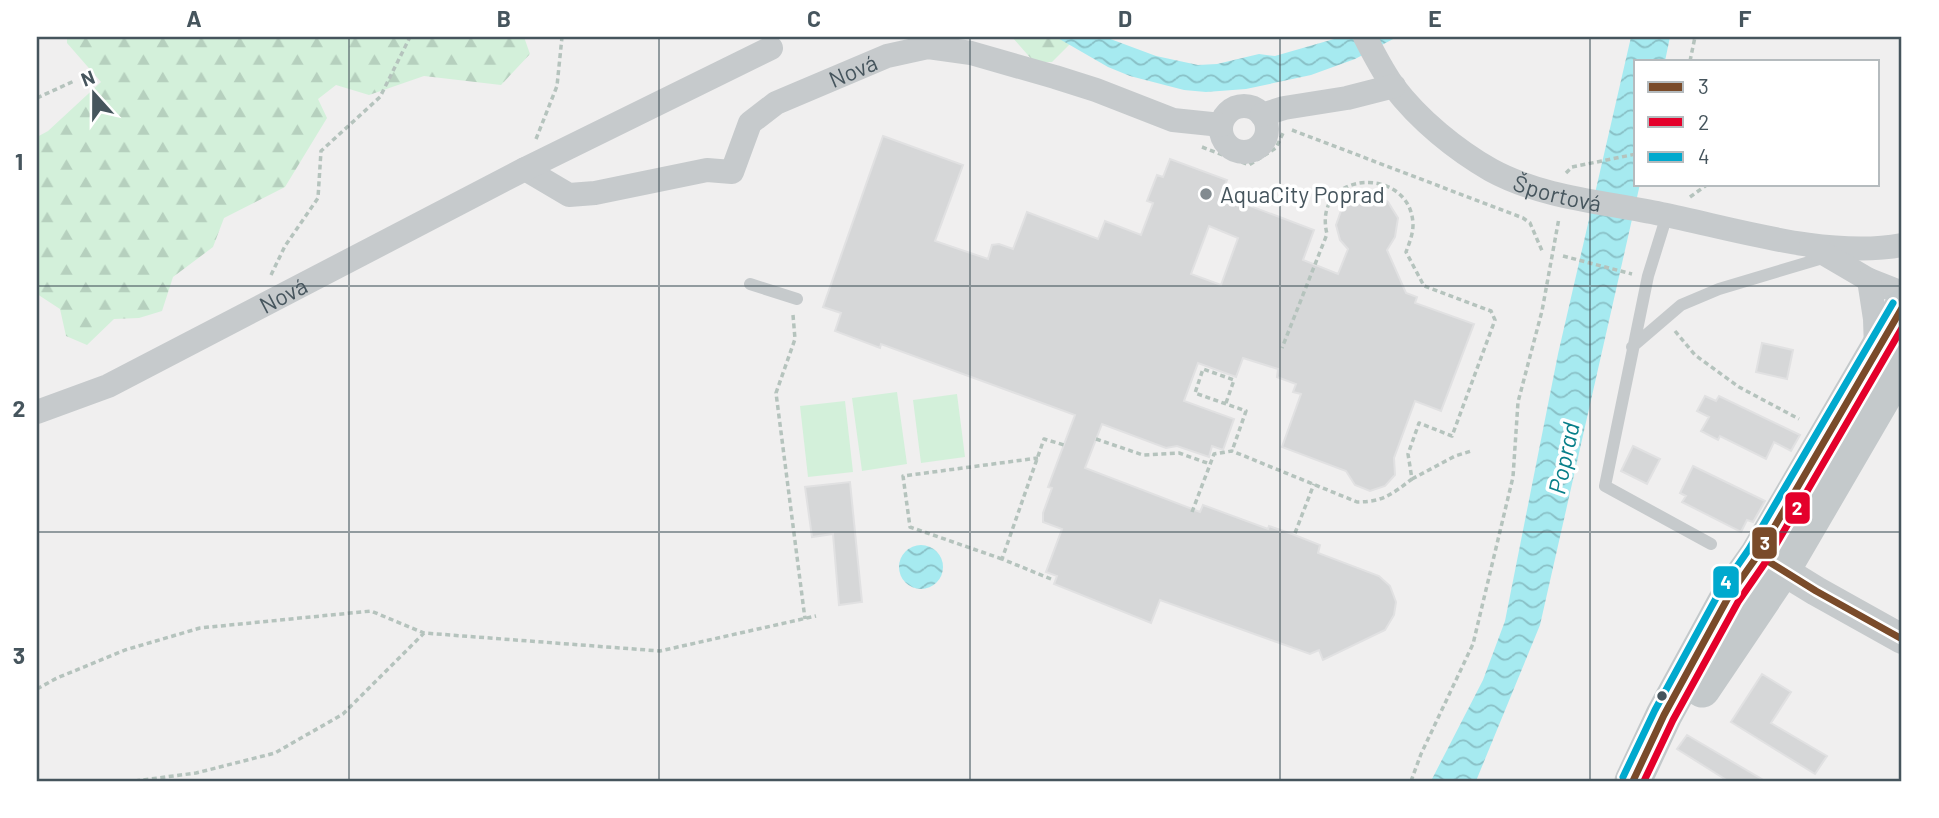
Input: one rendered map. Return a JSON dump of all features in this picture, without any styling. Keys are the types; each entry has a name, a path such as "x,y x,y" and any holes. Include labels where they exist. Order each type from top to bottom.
{"main road":[{"path":"1636,776 1664,715 1729,596 1806,529 1889,358 1902,308"},
{"path":"1636,776 1680,722 1762,600 1770,562 1889,358"}],"street":[{"name":"Športová","path":"1365,37 1394,86 1422,118 1478,161 1564,206 1662,214 1818,251"},
{"name":"Nová","path":"529,158 569,195 595,193 707,170 732,172 750,122 776,103 887,56 928,47 971,53 1055,77 1173,120 1221,125"},
{"name":"Nová","path":"37,412 108,386 529,158 771,48"},
{"path":"1262,115 1284,108 1347,98 1394,86"},
{"path":"1241,106 1249,107 1262,115 1266,123 1265,137 1255,149 1240,151 1223,139 1221,125 1228,113 1241,106"},
{"path":"1818,251 1902,245"},
{"path":"1875,248 1894,257 1902,265"},
{"path":"1818,251 1869,281 1902,293"},
{"path":"1869,281 1875,319 1889,358"},
{"path":"1806,529 1807,567 1816,591"},
{"path":"1770,562 1902,639"},
{"path":"1762,600 1786,591 1816,591"}],"lane":[{"path":"1662,214 1605,486 1711,544"},
{"path":"1632,348 1681,305 1818,251"},
{"path":"750,284 795,306"}],"path":[{"path":"269,280 285,246 318,198 321,151 380,97 410,37"},
{"path":"529,158 557,86 562,37"},
{"path":"1690,60 1695,37"},
{"path":"37,98 74,81"},
{"path":"1199,146 1250,165 1276,148 1286,127 1523,218 1530,223 1544,253"},
{"path":"1572,167 1634,155"},
{"path":"1282,348 1328,234 1324,222 1328,204 1340,191 1355,183 1371,181 1388,186 1400,195 1408,208 1413,225 1406,252 1424,286 1491,311 1495,320 1452,436 1419,424 1408,454 1412,479"},
{"path":"1701,189 1705,186"},
{"path":"1411,781 1472,644 1513,477 1518,402 1542,311 1564,206"},
{"path":"1563,256 1629,273"},
{"path":"795,306 795,339 776,393 805,619"},
{"path":"1665,318 1695,355 1739,387 1799,419"},
{"path":"1226,403 1234,380 1203,369 1195,393 1246,411 1232,451"},
{"path":"1002,559 1045,439 1064,445"},
{"path":"1096,439 1143,455 1179,453 1210,464"},
{"path":"1192,512 1214,454 1232,451 1357,502 1375,502 1392,495 1412,479 1455,456 1471,451"},
{"path":"1038,458 903,476 910,527 1051,579"},
{"path":"1296,533 1314,484"},
{"path":"37,689 125,650 200,628 371,611 424,633 660,651 816,616"},
{"path":"135,781 196,773 275,753 344,714 424,633"}],"green space":[{"path":"67,37 524,37 530,54 501,85 424,76 369,95 336,85 318,99 327,118 285,187 224,218 213,247 173,277 162,311 139,318 114,319 87,345 66,336 60,309 37,294 37,137 48,131 101,82 67,43"},
{"path":"1012,37 1077,37 1052,62 1034,62"},
{"path":"897,392 907,464 862,471 852,398"},
{"path":"957,394 965,457 921,463 913,400"},
{"path":"845,401 853,472 808,477 800,406"}],"water":[{"path":"1056,37 1105,37 1156,56 1198,65 1217,64 1259,54 1275,56 1341,37 1397,37 1355,59 1311,75 1246,89 1206,92 1184,90 1130,76 1108,67"},
{"name":"Poprad","path":"1631,37 1670,37 1665,60 1634,60 1634,186 1640,186 1540,625 1476,781 1431,781 1483,680 1505,621 1558,354"},
{"path":"921,545 937,551 943,567 937,583 921,589 905,583 899,567 905,551"}],"building":[{"path":"883,136 963,165 935,241 988,259 992,245 999,244 1013,249 1027,212 1098,239 1105,221 1141,235 1153,203 1147,201 1157,175 1163,177 1170,159 1227,180 1221,195 1314,230 1303,260 1338,274 1348,249 1340,240 1336,225 1341,211 1348,200 1369,193 1378,195 1388,202 1398,218 1395,237 1387,250 1406,293 1417,297 1415,303 1474,324 1441,411 1415,401 1394,458 1395,475 1385,486 1370,491 1355,485 1346,471 1282,447 1301,394 1293,392 1296,384 1277,377 1278,369 1243,358 1236,377 1198,363 1184,401 1234,419 1223,450 1212,446 1209,457 1177,446 1166,448 1102,424 1085,468 1200,512 1203,505 1268,529 1269,526 1292,534 1320,545 1318,553 1379,576 1390,586 1396,602 1394,615 1385,630 1323,660 1319,650 1310,654 1160,600 1151,623 1054,584 1057,576 1046,572 1062,529 1043,522 1043,513 1052,488 1048,487 1075,415 881,344 880,348 835,331 841,313 823,307","holes":["1209,226 1238,238 1221,285 1191,274"]},
{"path":"1762,343 1793,350 1787,379 1756,372"},
{"path":"1705,396 1716,401 1719,396 1800,435 1791,451 1774,442 1766,459 1720,436 1718,440 1701,431 1709,417 1697,411"},
{"path":"1633,446 1660,459 1647,484 1621,471"},
{"path":"1693,466 1765,501 1753,522 1747,520 1741,532 1682,502 1686,496 1680,493"},
{"path":"850,482 862,602 839,605 833,534 812,537 805,487"},
{"path":"1762,674 1791,692 1771,723 1827,756 1815,774 1731,722"},
{"path":"1687,735 1765,781 1728,781 1677,749"}],"transit line":[{"name":"4","path":"1623,777 1655,710 1720,591 1749,549 1893,303"},
{"name":"3","path":"1633,781 1664,715 1729,596 1758,555 1902,308"},
{"name":"2","path":"1644,781 1673,720 1738,602 1767,560 1902,328"},
{"name":"3","path":"1758,555 1902,639"}],"place":[{"name":"AquaCity Poprad","path":"1206,194"}]}
